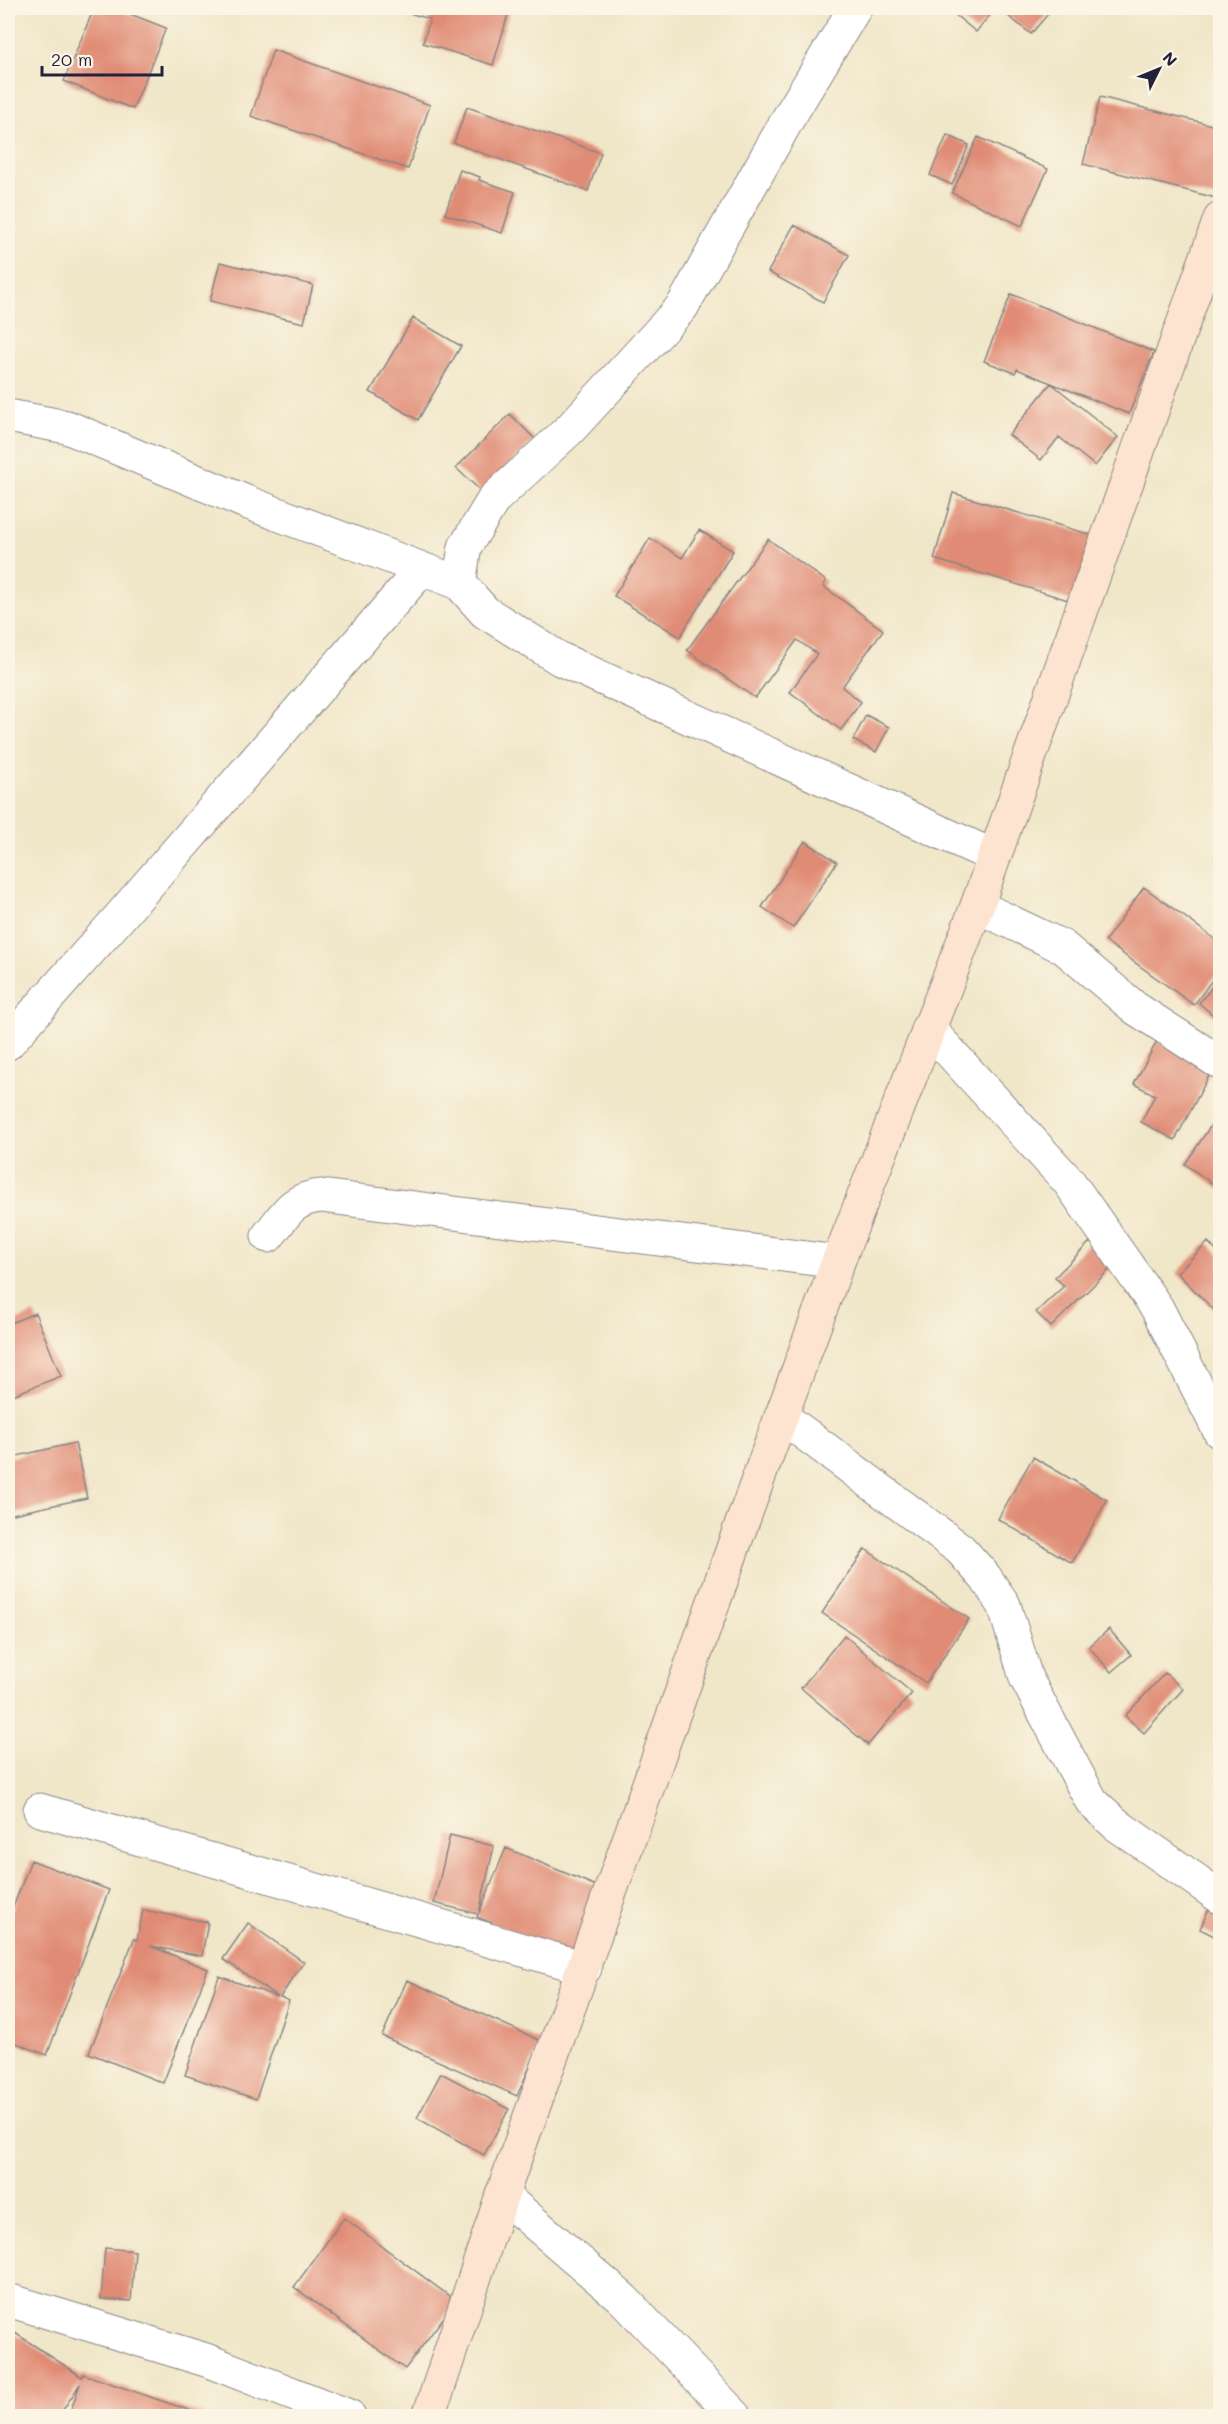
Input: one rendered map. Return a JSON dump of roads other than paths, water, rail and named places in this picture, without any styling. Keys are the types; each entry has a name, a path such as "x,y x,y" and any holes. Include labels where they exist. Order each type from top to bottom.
{"street":[{"path":"459,583 465,548 494,499 570,429 682,307 850,9"},
{"path":"429,2416 502,2195 781,1416 838,1262 977,906 1221,219"},
{"path":"8,416 67,427 246,502 459,583 485,612 560,659 993,856"},
{"path":"8,1042 422,569"},
{"path":"977,906 1063,948 1135,1008 1217,1061"},
{"path":"928,1028 1069,1182 1157,1308 1221,1432"},
{"path":"268,1236 290,1209 303,1198 321,1196 838,1262"},
{"path":"781,1416 960,1549 986,1577 1004,1605 1026,1678 1092,1802 1117,1825 1221,1897"},
{"path":"40,1810 585,1968"},
{"path":"502,2195 623,2299 735,2416"},
{"path":"8,2300 206,2360 349,2416"}]}
